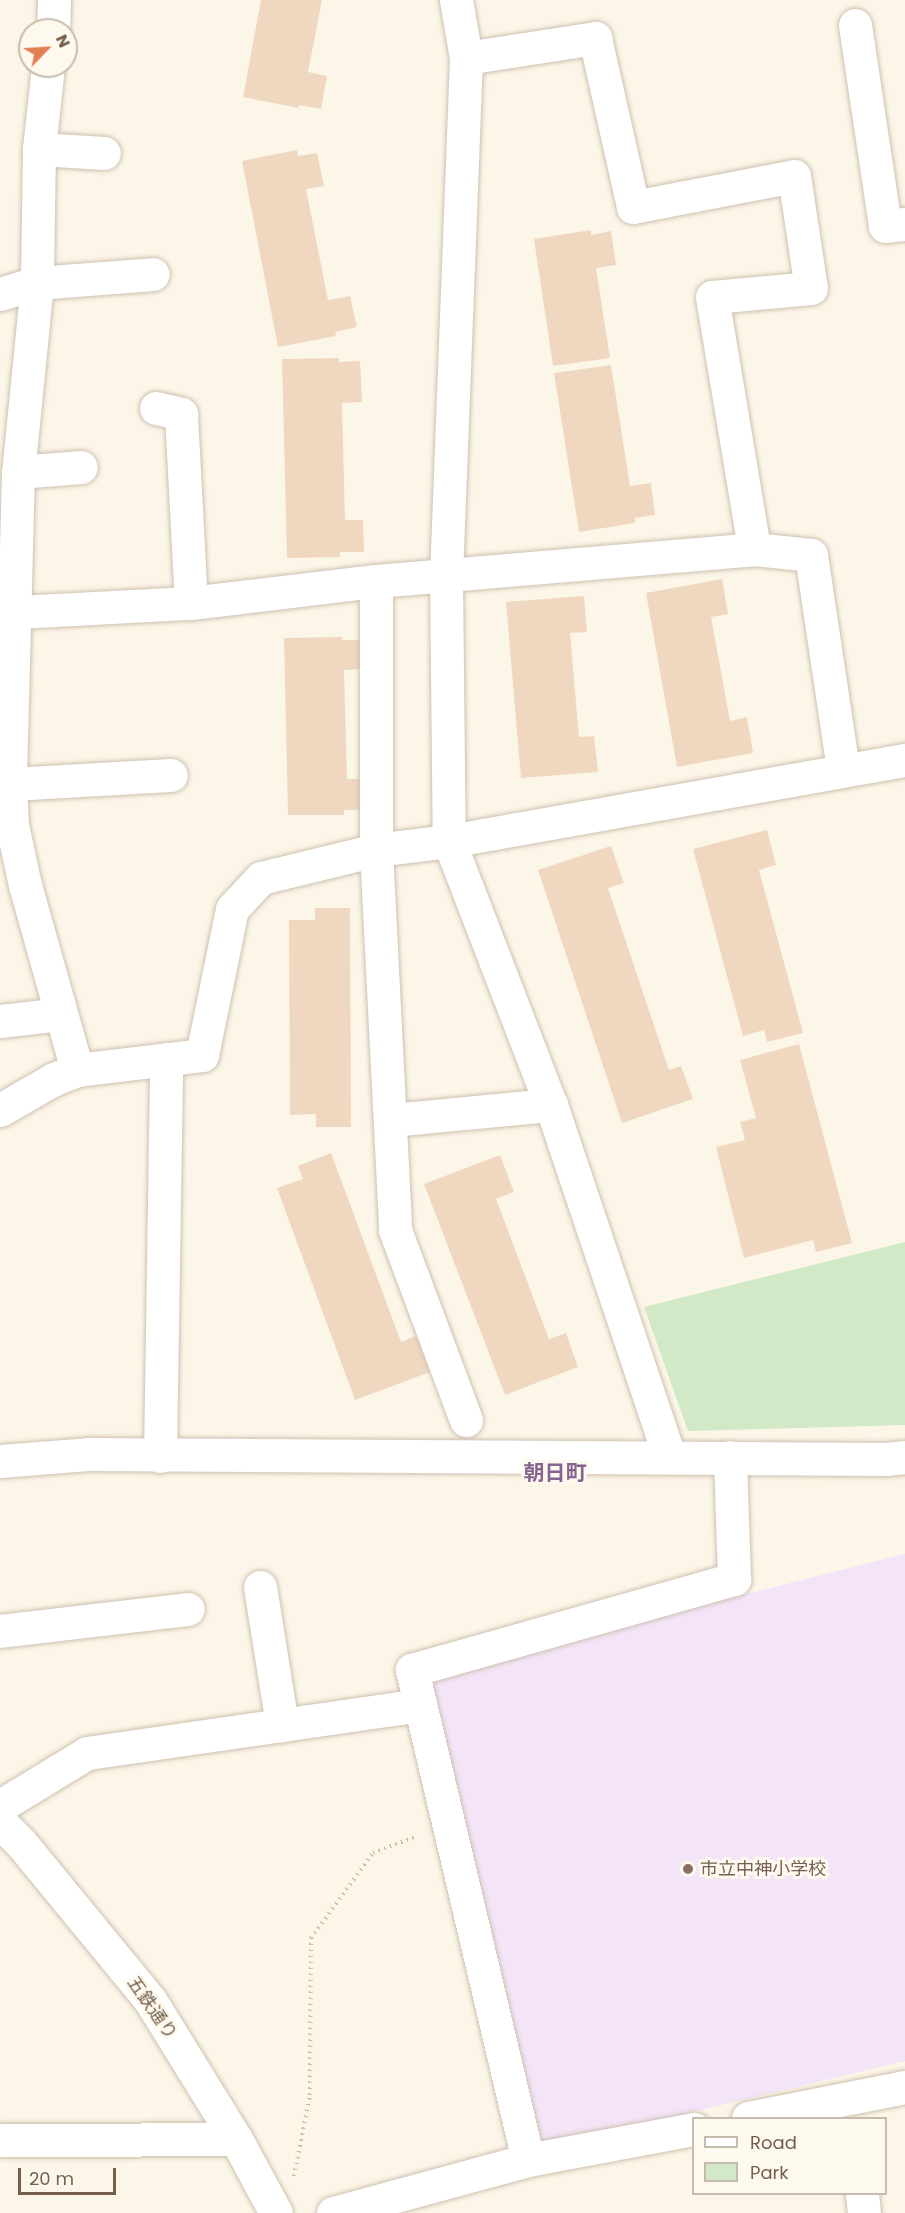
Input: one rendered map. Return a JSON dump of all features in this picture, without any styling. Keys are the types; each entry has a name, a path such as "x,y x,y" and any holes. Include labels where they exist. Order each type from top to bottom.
{"street":[{"path":"53,18 54,0"},
{"path":"456,0 466,58 446,576 449,841 551,1105 669,1456"},
{"path":"855,25 885,226 905,224"},
{"path":"466,58 595,38 633,207 794,176 811,288 712,297 754,549"},
{"path":"47,78 39,149 37,283 18,472 17,612 7,685 10,784 12,825 25,885 77,1070"},
{"path":"39,149 104,153"},
{"path":"0,294 37,283 153,274"},
{"path":"156,408 181,414 191,603"},
{"path":"18,472 81,467"},
{"path":"17,612 191,603 376,581 754,549 811,555 843,770"},
{"path":"376,581 376,850 395,1230 466,1420"},
{"path":"0,1110 54,1079 77,1070 202,1055 232,909 261,878 376,850 449,841 905,760"},
{"path":"10,784 171,775"},
{"path":"0,1021 61,1014"},
{"path":"160,1456 166,1059"},
{"path":"391,1120 551,1105"},
{"path":"0,1461 88,1454 160,1456 905,1456"},
{"path":"528,2160 412,1670 734,1579 730,1457"},
{"path":"260,1587 282,1725"},
{"path":"0,1631 188,1609"},
{"path":"0,1806 87,1753 421,1705"},
{"name":"五鉄通り","path":"0,1822 21,1843 150,2000 236,2139 276,2213"},
{"path":"759,2117 851,2109 905,2087"},
{"path":"333,2213 528,2160 692,2129"},
{"path":"0,2140 236,2139"},
{"path":"862,2195 864,2213"}],"path":[{"path":"293,2178 310,2096 311,1938 373,1853 448,1823"}],"shaded area":[{"name":"市立中神小学校","path":"905,1554 905,2061 541,2148 422,1676"}],"green space":[{"path":"905,1242 905,1425 688,1431 644,1307"}],"building":[{"path":"261,0 322,0 308,72 327,76 321,109 299,105 298,108 243,97"},
{"path":"297,150 298,156 317,153 324,186 306,189 328,300 350,296 357,327 335,332 336,336 278,347 242,161"},
{"path":"591,230 591,235 611,231 616,265 596,268 610,358 553,366 534,239"},
{"path":"339,358 339,362 360,361 362,402 342,403 345,520 363,520 364,552 340,552 340,557 287,558 282,359"},
{"path":"611,365 630,486 651,483 655,515 635,518 635,523 579,532 554,373"},
{"path":"722,579 728,614 711,617 730,721 747,717 753,753 677,767 646,593"},
{"path":"584,596 587,632 570,633 579,737 594,736 598,772 521,778 506,602"},
{"path":"342,637 342,640 363,640 364,669 344,670 347,779 366,779 366,810 344,810 344,815 288,815 284,638"},
{"path":"767,830 776,865 759,870 803,1033 767,1042 764,1030 743,1036 693,849"},
{"path":"611,846 624,883 608,888 669,1070 681,1066 693,1099 622,1123 538,870"},
{"path":"315,908 350,908 351,1127 316,1127 316,1114 290,1115 289,920 315,920"},
{"path":"799,1044 852,1243 816,1252 813,1240 744,1258 716,1147 745,1140 740,1122 756,1118 740,1060"},
{"path":"331,1153 401,1342 416,1336 430,1372 355,1400 277,1188 303,1179 298,1166"},
{"path":"500,1155 514,1192 496,1199 549,1339 566,1333 578,1367 505,1395 424,1184"}],"place":[{"name":"市立中神小学校","path":"688,1869"}],"district":[{"name":"朝日町","path":"555,1473"}]}
